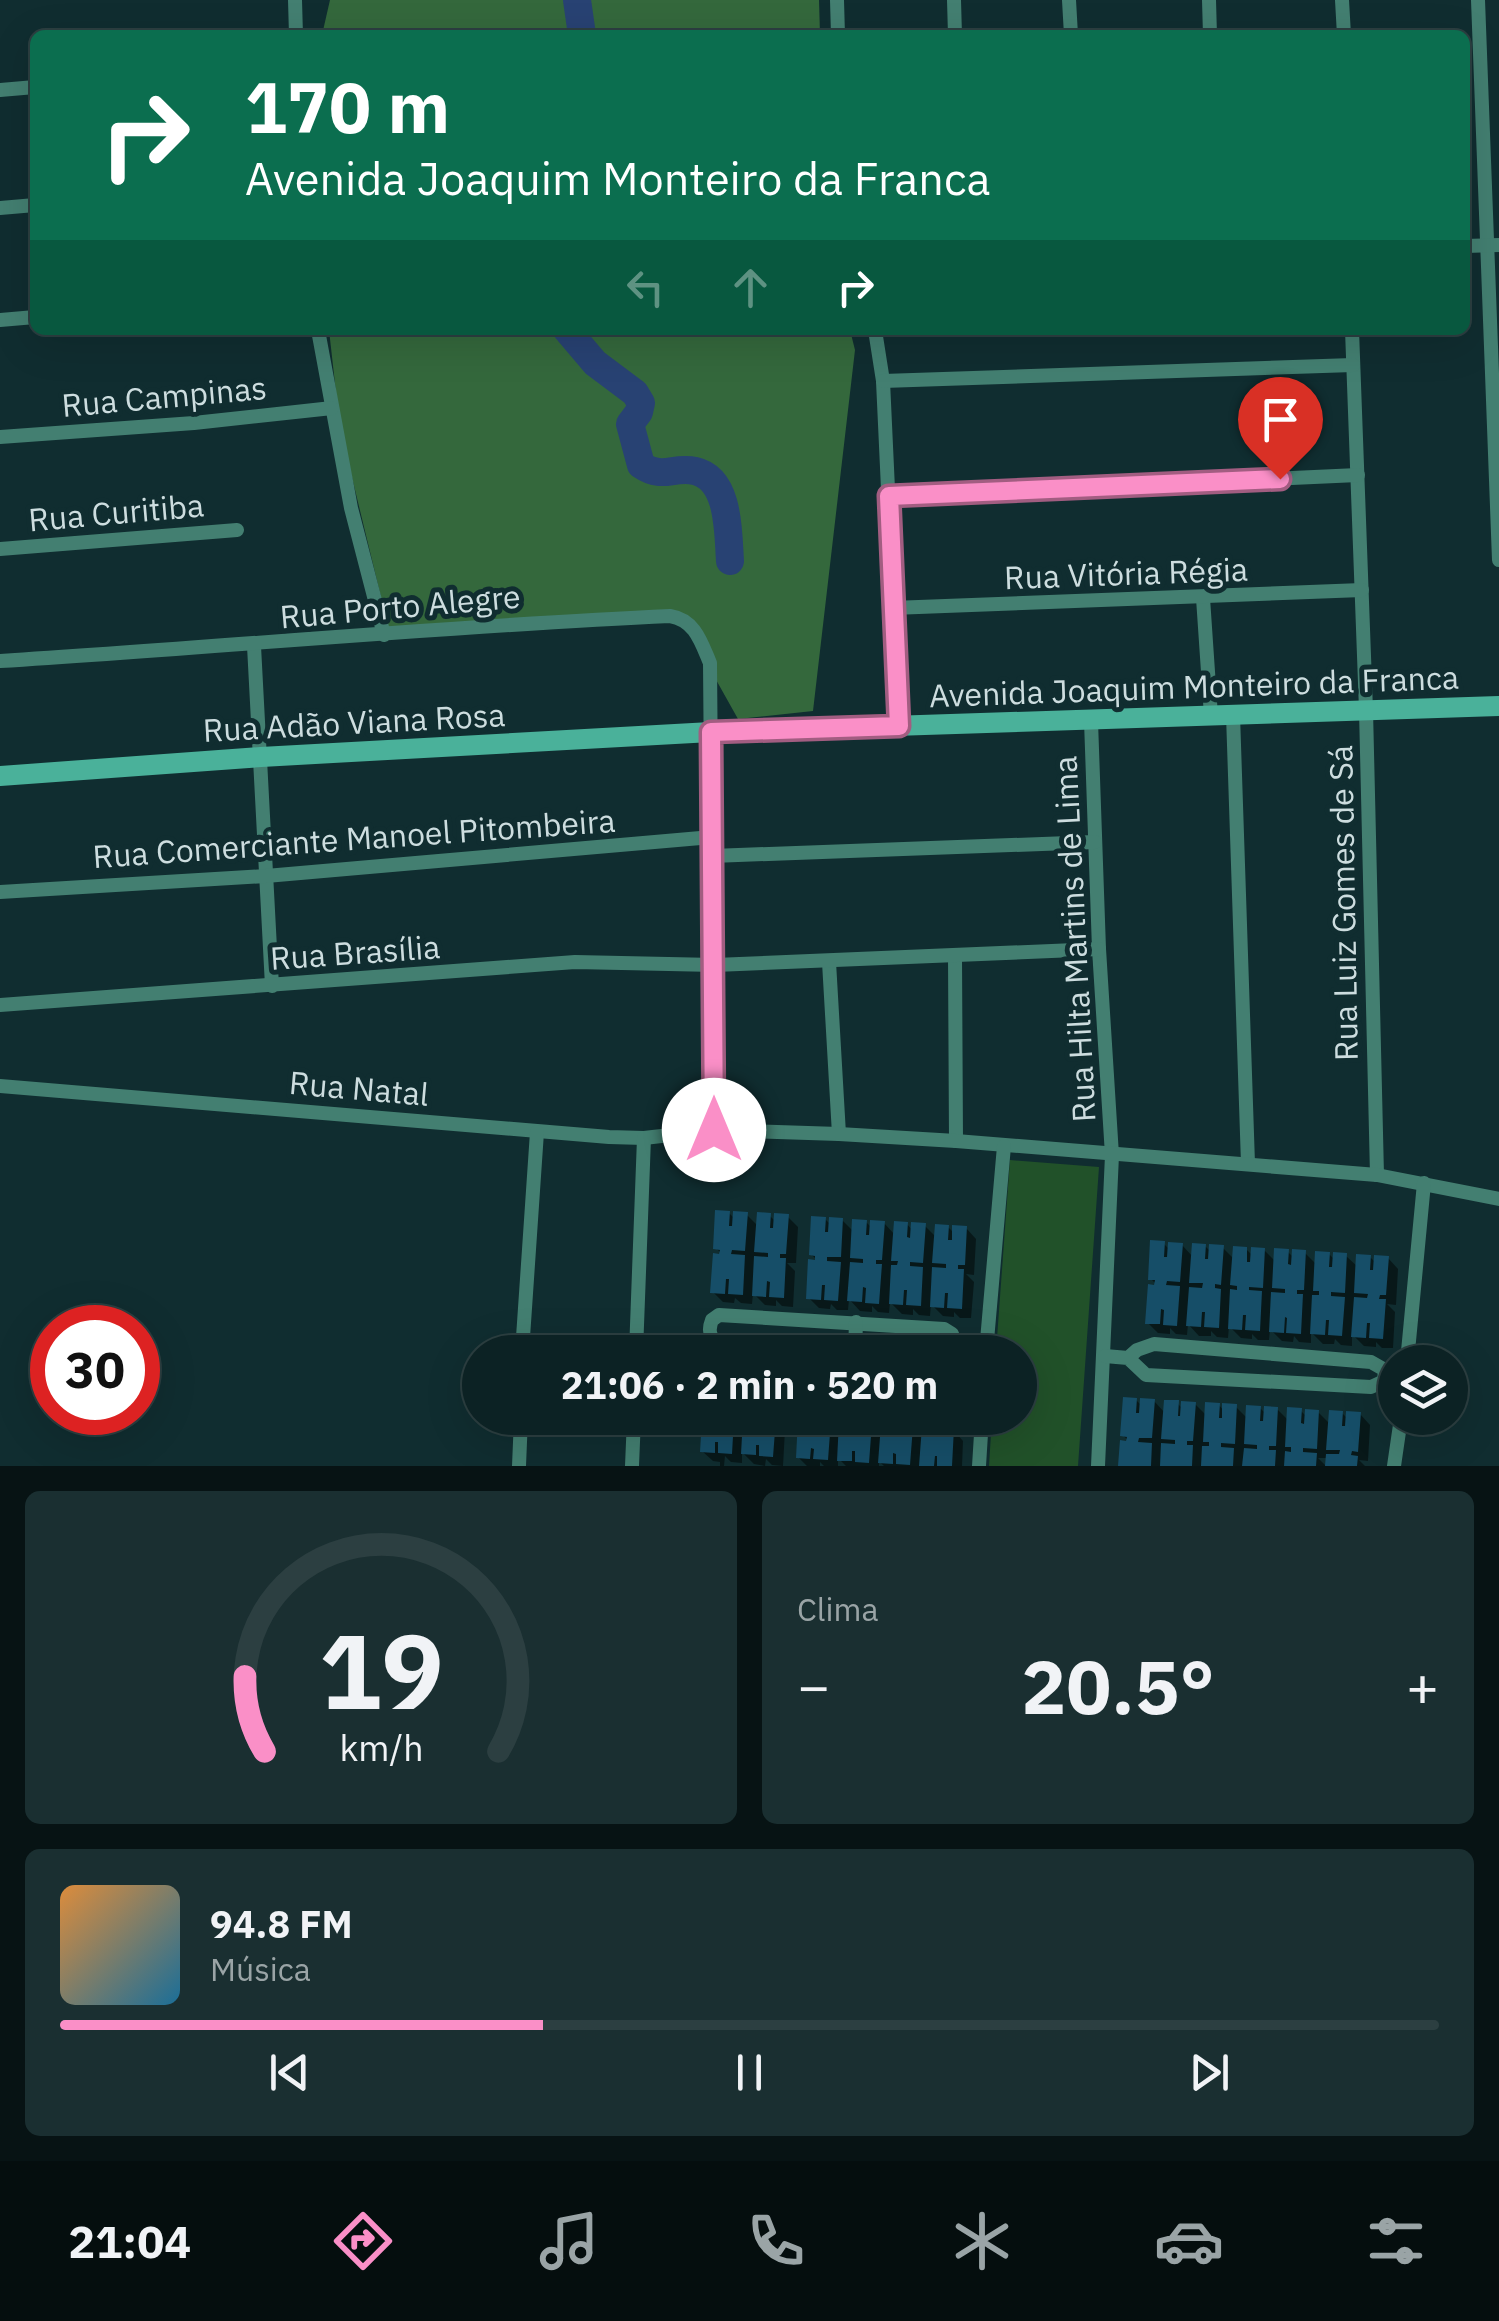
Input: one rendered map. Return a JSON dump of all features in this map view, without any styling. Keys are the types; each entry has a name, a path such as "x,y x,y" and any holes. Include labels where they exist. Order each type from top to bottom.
{"street":[{"path":"296,0 296,30"},
{"path":"836,0 838,30"},
{"path":"954,0 955,30"},
{"path":"1069,0 1070,30"},
{"path":"1209,0 1210,30"},
{"path":"1342,0 1344,30"},
{"path":"1478,0 1493,245 1499,560"},
{"path":"0,90 30,87"},
{"path":"0,208 30,205"},
{"path":"0,320 30,317"},
{"path":"319,335 351,508 384,635"},
{"path":"876,335 889,496 899,726"},
{"name":"Rua Luiz Gomes de Sá","path":"1352,335 1377,1175"},
{"path":"882,381 1353,364"},
{"name":"Rua Campinas","path":"0,437 332,408"},
{"path":"889,496 1358,475"},
{"name":"Rua Curitiba","path":"0,549 236,530"},
{"name":"Rua Vitória Régia","path":"892,608 1362,590"},
{"path":"1203,598 1211,716"},
{"name":"Rua Porto Alegre","path":"0,662 509,624 681,618 691,624 710,663 711,732"},
{"path":"254,646 272,986"},
{"name":"Avenida Joaquim Monteiro da Franca","path":"711,732 1499,706"},
{"path":"1233,715 1248,1164"},
{"name":"Rua Hilta Martins de Lima","path":"1091,721 1112,1155 1098,1466"},
{"path":"711,732 714,1130"},
{"name":"Rua Adão Viana Rosa","path":"0,776 711,732"},
{"name":"Rua Comerciante Manoel Pitombeira","path":"0,892 266,876 712,837"},
{"path":"712,856 1095,842"},
{"name":"Rua Brasília","path":"0,1004 574,962 829,962 1099,948"},
{"path":"955,956 956,1142"},
{"path":"829,962 839,1134"},
{"name":"Rua Natal","path":"0,1086 537,1132 644,1138 714,1130 839,1134 1248,1164 1377,1175 1499,1200"},
{"path":"523,1335 537,1132"},
{"path":"637,1335 644,1138"},
{"path":"987,1335 1004,1146"},
{"path":"1409,1345 1424,1183"},
{"path":"711,1335 712,1320 719,1315 944,1329 952,1335"},
{"path":"854,1335 856,1322"},
{"path":"1105,1356 1128,1358 1146,1375 1372,1387 1384,1381 1385,1370 1371,1362 1154,1344 1128,1358"},
{"path":"520,1466 521,1435"},
{"path":"632,1466 633,1435"},
{"path":"979,1466 981,1435"},
{"path":"1394,1466 1399,1435"}],"green space":[{"path":"330,0 819,0 820,30 323,30"},
{"path":"330,335 851,335 855,350 813,711 738,719 682,619 389,630 340,428"},
{"path":"1010,1160 1099,1167 1078,1466 989,1466 991,1435 1037,1435 1037,1335 997,1335"}],"building":[{"path":"715,1210 730,1211 729,1226 733,1211 748,1212 745,1251 732,1250 731,1254 745,1255 743,1295 728,1294 729,1279 725,1294 710,1293 713,1253 719,1254 720,1250 713,1249"},
{"path":"757,1212 771,1213 770,1228 774,1213 789,1214 786,1254 780,1254 780,1258 786,1258 784,1298 769,1297 767,1281 766,1297 752,1296 754,1256 768,1257 768,1253 754,1252"},
{"path":"811,1216 826,1217 825,1232 829,1217 843,1218 841,1257 827,1257 827,1261 841,1262 838,1301 824,1300 825,1285 821,1300 806,1299 808,1259 815,1260 815,1256 809,1255"},
{"path":"852,1219 867,1220 866,1235 870,1220 885,1221 882,1260 876,1260 876,1264 882,1264 879,1304 865,1303 863,1287 862,1302 847,1301 850,1262 863,1263 863,1259 850,1258"},
{"path":"894,1221 908,1222 910,1238 911,1222 926,1223 923,1263 910,1262 910,1266 923,1267 921,1306 906,1305 907,1290 903,1305 889,1304 891,1265 898,1261 891,1261"},
{"path":"935,1224 949,1225 948,1240 952,1240 952,1225 967,1226 965,1265 958,1265 958,1269 964,1269 962,1309 947,1308 948,1293 944,1308 930,1307 932,1267 946,1268 946,1264 932,1263"},
{"path":"1150,1240 1165,1241 1164,1257 1168,1242 1183,1243 1180,1282 1167,1281 1166,1285 1180,1286 1177,1326 1163,1325 1161,1309 1160,1324 1145,1324 1148,1284 1154,1285 1155,1280 1148,1280"},
{"path":"1192,1243 1206,1244 1205,1259 1209,1244 1224,1245 1221,1285 1215,1284 1215,1288 1221,1289 1219,1328 1204,1327 1205,1312 1201,1327 1186,1326 1189,1287 1202,1288 1203,1283 1189,1283"},
{"path":"1233,1246 1247,1247 1247,1262 1251,1247 1265,1248 1263,1288 1249,1287 1262,1291 1260,1331 1245,1330 1246,1315 1242,1330 1228,1329 1230,1289 1237,1290 1237,1286 1230,1285"},
{"path":"1274,1248 1289,1249 1291,1265 1292,1249 1306,1250 1304,1290 1297,1290 1297,1294 1303,1294 1301,1334 1286,1333 1285,1317 1284,1333 1269,1332 1271,1292 1285,1293 1285,1289 1272,1288"},
{"path":"1315,1251 1330,1252 1329,1267 1333,1252 1347,1253 1345,1293 1331,1292 1331,1296 1345,1297 1342,1336 1328,1335 1329,1320 1325,1335 1310,1334 1312,1295 1319,1295 1319,1291 1313,1291"},
{"path":"1356,1254 1371,1255 1370,1270 1374,1255 1389,1256 1386,1295 1379,1299 1386,1299 1383,1339 1369,1338 1370,1323 1366,1338 1351,1337 1354,1297 1367,1298 1368,1294 1354,1293"},
{"path":"1123,1397 1137,1398 1136,1413 1140,1398 1155,1399 1152,1438 1139,1438 1138,1442 1152,1443 1151,1466 1118,1466 1120,1440 1126,1441 1127,1437 1120,1436"},
{"path":"1164,1400 1179,1400 1178,1416 1181,1401 1196,1402 1193,1441 1187,1441 1187,1445 1193,1445 1192,1466 1160,1466 1161,1443 1175,1444 1175,1440 1161,1439"},
{"path":"1205,1402 1220,1403 1219,1418 1222,1403 1237,1404 1235,1444 1221,1443 1221,1447 1234,1448 1233,1466 1201,1466 1202,1446 1209,1446 1209,1442 1203,1442"},
{"path":"1246,1405 1261,1406 1260,1421 1264,1406 1278,1407 1276,1446 1269,1446 1269,1450 1276,1450 1275,1466 1242,1466 1244,1448 1257,1449 1257,1445 1244,1444"},
{"path":"1287,1407 1302,1408 1304,1424 1305,1409 1319,1410 1317,1449 1303,1448 1303,1452 1317,1453 1316,1466 1284,1466 1285,1451 1291,1452 1291,1447 1285,1447"},
{"path":"1329,1410 1343,1411 1342,1426 1346,1411 1361,1412 1358,1452 1352,1451 1351,1455 1358,1456 1357,1466 1325,1466 1326,1454 1339,1454 1340,1450 1326,1450"},
{"path":"701,1435 733,1435 732,1454 718,1453 718,1442 715,1453 700,1452"},
{"path":"742,1435 775,1435 773,1457 759,1456 759,1445 756,1455 741,1454"},
{"path":"797,1435 830,1435 828,1460 813,1459 811,1448 810,1459 796,1458"},
{"path":"838,1435 871,1435 869,1463 855,1462 855,1451 852,1461 837,1461"},
{"path":"880,1435 912,1435 910,1465 896,1464 893,1453 893,1464 878,1463"},
{"path":"921,1435 954,1435 952,1466 937,1466 935,1456 934,1466 919,1466"}],"waterway":[{"path":"577,0 581,30"},
{"path":"571,335 595,363 635,393 641,403 630,424 641,465 656,472 695,471 715,484 725,508 730,561"}],"route":[{"path":"714,1130 711,732 899,726 889,496 1280,479"}]}
